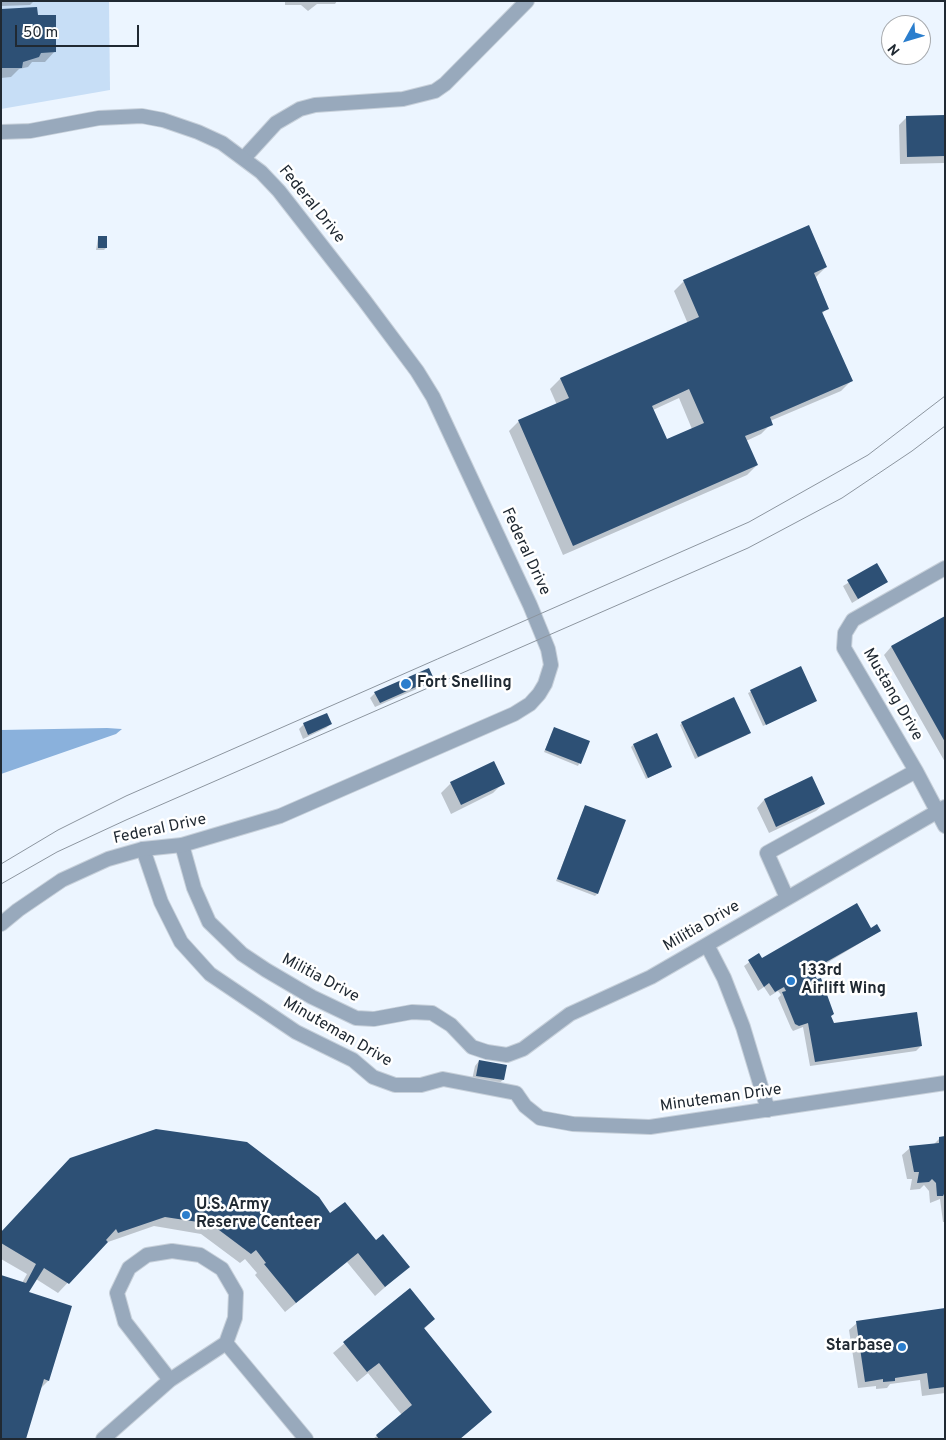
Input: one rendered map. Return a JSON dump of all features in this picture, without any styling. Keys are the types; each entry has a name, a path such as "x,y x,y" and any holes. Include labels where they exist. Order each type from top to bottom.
{"street":[{"path":"244,158 276,123 300,109 315,105 403,99 435,91 446,84 527,1"},
{"name":"Federal Drive","path":"1,132 30,130 98,118 142,116 189,129 222,144 244,158 279,191 395,341 434,396 530,605 548,649 551,665 546,684 539,694 530,704 514,714 280,816 182,846 143,849 108,859 62,880 1,924"},
{"name":"Mustang Drive","path":"945,568 853,620 845,633 844,648 916,771 941,809 945,826"},
{"path":"787,898 767,853 916,771"},
{"name":"Militia Drive","path":"182,846 194,888 209,922 242,954 304,992 356,1018 374,1019 412,1012 432,1013 451,1024 472,1047 487,1052 507,1054 524,1048 570,1014 651,977 941,809"},
{"name":"Minuteman Drive","path":"143,849 161,902 181,942 210,974 296,1032 353,1060 373,1077 395,1085 422,1085 442,1079 516,1093 525,1106 540,1118 573,1124 650,1127 945,1083"},
{"path":"707,945 724,978 743,1027 768,1110"},
{"path":"103,1439 170,1380 226,1343 235,1318 236,1292 222,1269 200,1255 172,1251 146,1256 129,1268 118,1293 125,1322 170,1380"},
{"path":"226,1343 306,1439"}],"shaded area":[{"path":"1,1 109,1 110,90 1,109"}],"water":[{"path":"122,729 116,734 1,774 1,730"}],"building":[{"path":"37,7 38,15 56,15 56,52 41,53 39,57 23,62 22,68 1,68 1,9"},
{"path":"945,115 945,156 907,157 906,116"},
{"path":"809,225 827,267 814,273 829,309 822,312 853,381 770,417 773,425 745,436 758,465 573,546 518,420 569,398 560,378 699,317 683,280","holes":["689,389 704,423 667,439 652,406"]},
{"path":"98,236 107,236 107,248 98,248"},
{"path":"877,563 888,582 858,599 847,580"},
{"path":"945,616 945,742 891,646"},
{"path":"801,666 817,701 766,725 750,690"},
{"path":"429,668 434,679 380,703 374,692"},
{"path":"734,697 751,733 698,757 681,722"},
{"path":"327,713 332,724 308,735 303,723"},
{"path":"554,727 590,741 581,764 545,750"},
{"path":"657,733 672,767 648,778 633,744"},
{"path":"494,761 505,784 461,805 450,782"},
{"path":"812,776 825,804 776,827 764,799"},
{"path":"585,805 626,820 598,894 557,879"},
{"name":"133rd Airlift Wing","path":"857,903 871,928 877,924 881,931 812,970 817,979 821,978 834,1014 831,1016 834,1023 917,1012 922,1046 815,1062 808,1023 799,1026 795,1024 782,992 786,991 784,987 775,992 769,983 764,987 748,960 759,953 762,958"},
{"path":"479,1060 507,1065 504,1080 476,1076"},
{"name":"U.S. Army Reserve Centeer","path":"156,1129 247,1142 319,1197 330,1213 345,1202 376,1240 383,1234 410,1267 385,1287 358,1253 296,1303 264,1264 266,1263 256,1250 251,1254 211,1224 165,1217 118,1233 116,1229 106,1240 108,1242 69,1284 44,1268 29,1292 72,1306 49,1381 44,1379 26,1439 1,1439 1,1275 26,1283 36,1264 1,1243 1,1232 70,1158"},
{"path":"945,1136 945,1192 943,1196 937,1196 936,1183 932,1179 929,1182 917,1183 919,1172 914,1172 909,1146 939,1143 939,1137"},
{"path":"410,1288 435,1319 424,1328 492,1412 460,1439 379,1439 376,1435 412,1405 379,1363 367,1372 343,1342"},
{"name":"Starbase","path":"945,1308 945,1387 929,1389 927,1373 895,1378 895,1381 883,1382 883,1379 865,1382 856,1321"}],"tram line":[{"path":"1,864 58,830 126,796 749,522 868,455 945,396"},
{"path":"1,884 57,852 126,820 748,548 842,498 912,451 945,426"}],"place":[{"name":"Fort Snelling","path":"406,684"},
{"name":"133rd Airlift Wing","path":"791,981"},
{"name":"U.S. Army Reserve Centeer","path":"186,1215"},
{"name":"Starbase","path":"902,1347"}]}
